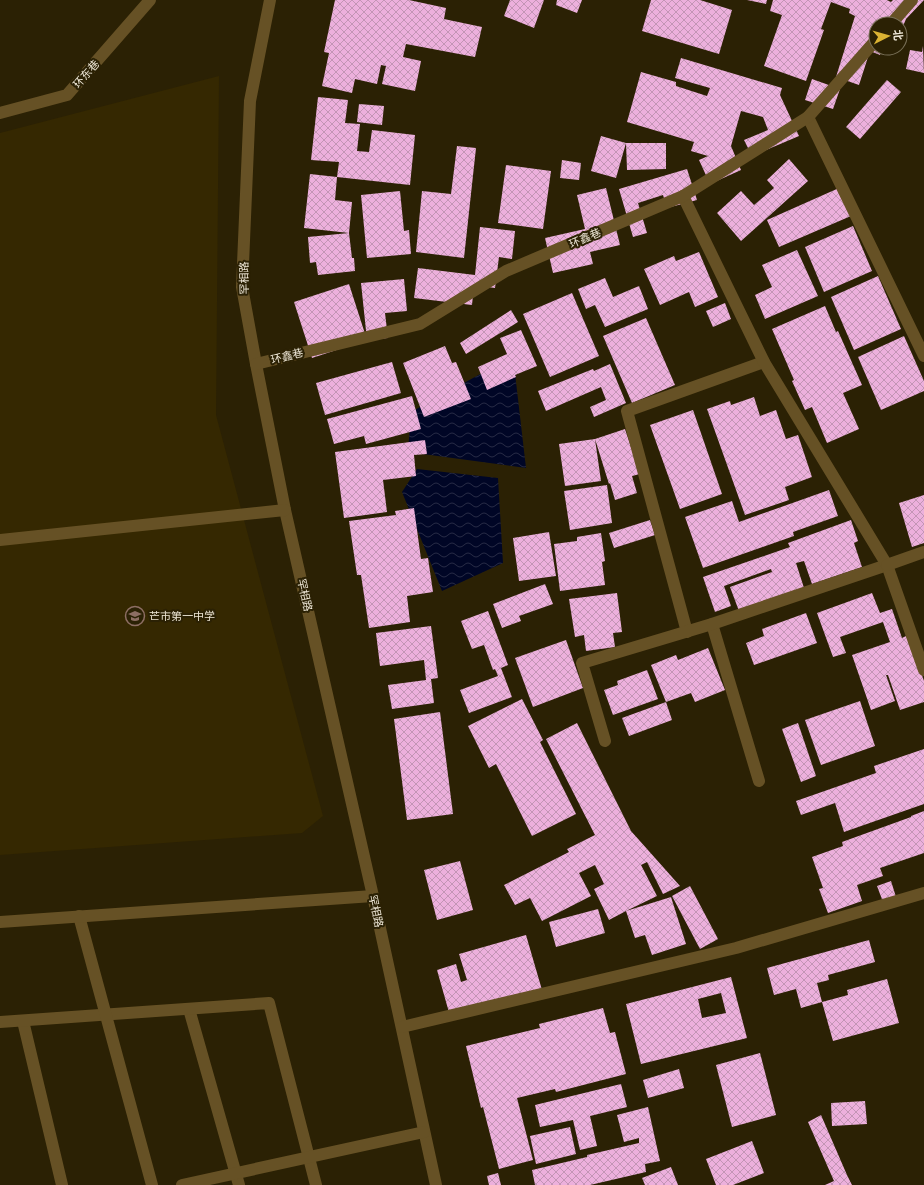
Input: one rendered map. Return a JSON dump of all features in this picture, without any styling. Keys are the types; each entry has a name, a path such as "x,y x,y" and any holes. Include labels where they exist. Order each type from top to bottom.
{"street":[{"name":"环东巷","path":"0,113 67,96 150,0"},
{"name":"罕相路","path":"270,0 250,101 242,287 285,510 373,896 436,1185"},
{"path":"898,16 912,0"},
{"name":"环鑫巷","path":"256,364 420,324 506,271 683,196 808,117 868,49"},
{"path":"808,117 924,356"},
{"path":"683,196 764,362 887,565 924,670"},
{"path":"687,632 627,411 764,362"},
{"path":"0,540 285,510"},
{"path":"605,741 582,663 712,624 924,552"},
{"path":"712,624 759,781"},
{"path":"402,1027 736,948 924,893"},
{"path":"0,922 373,896"},
{"path":"79,916 152,1185"},
{"path":"0,1022 269,1004 310,1157 316,1185"},
{"path":"189,1009 240,1185"},
{"path":"23,1021 62,1185"},
{"path":"182,1185 424,1132"}],"shaded area":[{"name":"芒市第一中学","path":"219,76 216,415 323,816 302,833 0,855 0,133"}],"water":[{"path":"513,356 526,468 408,452 411,412"},
{"path":"417,469 498,478 503,563 442,591 402,492"}],"building":[{"path":"335,0 409,0 446,8 444,19 482,27 475,57 406,44 403,57 421,61 415,91 382,84 386,66 381,65 377,84 355,79 352,93 322,86 329,53 324,52"},
{"path":"510,0 544,0 534,28 504,16"},
{"path":"557,0 582,0 577,13 556,5"},
{"path":"651,0 700,0 732,10 719,54 642,31"},
{"path":"747,0 767,0 766,4"},
{"path":"773,0 887,0 891,2 893,0 924,0 908,17 868,16 868,56 859,85 836,77 855,16 849,13 850,9 831,2 821,29 824,30 806,81 764,66 782,15 770,11"},
{"path":"923,46 924,73 906,69 910,50 922,52"},
{"path":"681,58 782,88 780,95 799,136 752,156 744,140 768,130 763,117 741,111 731,146 741,170 710,184 699,160 708,156 691,151 694,142 627,122 641,72 676,82 676,86 707,96 710,88 675,78"},
{"path":"812,79 840,89 833,109 805,100"},
{"path":"887,80 901,92 860,139 846,127"},
{"path":"318,97 348,100 345,123 360,124 357,151 369,152 372,130 415,135 410,185 337,177 339,162 311,160"},
{"path":"359,104 384,106 382,125 357,122"},
{"path":"601,136 626,143 616,178 591,171"},
{"path":"626,143 666,143 666,169 627,170"},
{"path":"457,146 476,148 464,258 416,252 422,191 451,194"},
{"path":"789,159 808,181 741,241 717,213 741,191 754,205 774,188 767,180"},
{"path":"562,160 581,163 579,180 560,178"},
{"path":"506,165 551,171 543,229 498,223"},
{"path":"687,169 697,200 667,208 663,195 638,203 647,233 633,237 619,189"},
{"path":"310,174 337,177 335,200 352,202 349,233 304,228"},
{"path":"606,188 620,245 590,252 593,264 553,273 545,238 585,229 577,195"},
{"path":"839,188 851,216 779,247 767,220"},
{"path":"400,191 404,231 409,230 411,254 367,258 361,195"},
{"path":"853,226 872,271 824,292 805,247"},
{"path":"480,227 515,231 512,259 499,257 495,288 474,285 472,305 414,298 418,268 475,275"},
{"path":"349,233 355,271 318,275 316,262 310,263 308,237"},
{"path":"797,250 818,296 765,319 755,295 772,287 762,265"},
{"path":"699,252 718,297 695,307 689,292 660,305 644,269 674,256 676,261"},
{"path":"878,276 901,329 854,350 831,297"},
{"path":"605,278 613,297 639,286 648,309 605,327 595,305 586,309 578,289"},
{"path":"404,279 407,311 385,313 388,338 367,340 361,283"},
{"path":"349,284 367,340 312,358 294,302"},
{"path":"572,293 599,356 550,377 523,314"},
{"path":"725,303 731,319 713,327 706,311"},
{"path":"825,306 862,385 843,393 859,429 827,443 812,407 805,410 772,329"},
{"path":"511,310 518,322 466,354 460,343"},
{"path":"646,318 675,385 632,403 603,336"},
{"path":"521,330 537,366 515,375 516,377 487,390 478,367 507,354 500,338"},
{"path":"904,336 924,381 924,391 881,410 858,357"},
{"path":"445,346 452,363 456,362 471,399 424,417 403,363"},
{"path":"392,362 401,393 325,415 316,383"},
{"path":"610,364 626,403 594,417 590,407 606,400 601,387 546,411 538,391 593,369 594,371"},
{"path":"412,396 421,429 366,444 364,436 334,444 327,419"},
{"path":"754,397 760,416 776,410 786,439 798,435 812,477 785,487 789,500 745,515 707,409 730,401 731,405"},
{"path":"693,410 722,494 680,509 650,425"},
{"path":"625,429 640,474 632,476 637,493 615,500 595,439"},
{"path":"595,439 601,481 565,486 559,444"},
{"path":"425,440 427,454 414,455 416,476 383,480 387,512 344,518 335,452"},
{"path":"607,485 612,523 570,530 564,491"},
{"path":"829,490 838,516 793,532 794,536 703,568 685,517 732,501 739,522"},
{"path":"924,495 924,543 912,547 899,503"},
{"path":"414,508 421,559 428,558 433,592 407,596 410,622 369,628 361,575 357,575 349,521 396,515 395,511"},
{"path":"650,520 655,535 614,548 609,533"},
{"path":"851,520 858,541 854,543 862,567 812,584 804,561 796,563 804,588 739,611 730,587 772,572 771,569 724,586 731,606 715,612 703,577 790,547 788,543"},
{"path":"549,532 556,576 519,581 513,538"},
{"path":"601,533 605,561 602,562 605,585 560,591 554,544 577,541 577,537"},
{"path":"545,584 553,604 519,616 521,621 502,628 493,604"},
{"path":"617,593 622,632 613,633 615,647 586,651 584,635 575,637 569,599"},
{"path":"872,593 880,613 892,609 902,638 908,635 924,681 924,702 900,710 888,675 886,675 895,701 871,710 852,655 890,642 883,622 840,637 846,653 833,657 817,613"},
{"path":"488,611 508,665 501,668 512,697 469,713 460,690 498,676 495,669 493,670 484,645 472,649 461,621"},
{"path":"806,613 817,643 754,665 746,643 764,636 762,629"},
{"path":"431,626 438,678 431,679 434,703 392,709 388,685 426,680 424,660 380,666 376,633"},
{"path":"566,640 583,688 533,707 515,658"},
{"path":"708,648 725,690 695,702 691,693 666,702 651,665 676,655 678,660"},
{"path":"647,670 658,699 613,715 604,690 618,685 617,681"},
{"path":"522,699 543,740 540,742 576,814 532,836 496,764 489,768 468,726"},
{"path":"860,701 875,746 821,765 805,720"},
{"path":"666,702 672,720 629,736 622,718"},
{"path":"440,712 453,814 407,820 394,719"},
{"path":"577,723 631,831 680,886 663,894 647,862 641,865 657,896 609,920 594,889 604,884 595,865 579,873 591,896 542,921 530,898 515,905 504,885 569,852 567,849 595,835 546,739"},
{"path":"798,723 816,776 801,782 782,729"},
{"path":"924,749 924,804 844,832 835,803 801,815 796,801 876,773 874,766"},
{"path":"924,811 924,853 880,868 883,876 857,885 862,901 828,913 819,889 823,888 812,857 843,846 842,842"},
{"path":"460,861 473,910 437,920 424,870"},
{"path":"891,881 896,897 883,902 877,886"},
{"path":"690,886 718,939 700,949 672,896"},
{"path":"671,897 686,944 652,955 645,935 635,938 626,911"},
{"path":"598,909 605,933 556,947 549,922"},
{"path":"526,935 542,990 450,1016 437,970 456,964 461,982 467,980 459,954"},
{"path":"869,940 875,962 828,975 829,980 817,983 822,1002 801,1008 796,989 774,995 767,968"},
{"path":"731,977 747,1038 641,1064 626,1004","holes":["721,993 726,1013 702,1018 698,999"]},
{"path":"887,979 899,1023 833,1041 822,1002 848,995 847,990"},
{"path":"603,1008 610,1033 615,1032 626,1074 556,1092 555,1089 517,1098 533,1160 499,1169 483,1107 481,1108 466,1046 540,1028 539,1024"},
{"path":"760,1053 776,1115 732,1127 716,1065"},
{"path":"679,1069 684,1088 648,1098 643,1080"},
{"path":"621,1084 627,1107 590,1116 597,1146 580,1150 573,1120 540,1127 535,1105"},
{"path":"865,1101 867,1124 832,1126 831,1103"},
{"path":"648,1107 660,1161 645,1164 646,1172 590,1185 535,1185 532,1170 639,1143 639,1138 624,1142 617,1115"},
{"path":"821,1115 852,1185 825,1185 834,1181 808,1122"},
{"path":"570,1127 576,1154 536,1164 530,1136"},
{"path":"752,1141 764,1173 733,1185 716,1185 706,1159"},
{"path":"671,1167 678,1185 645,1185 642,1178"},
{"path":"498,1173 501,1185 489,1185 487,1176"}],"place":[{"name":"芒市第一中学","path":"135,616"}]}
